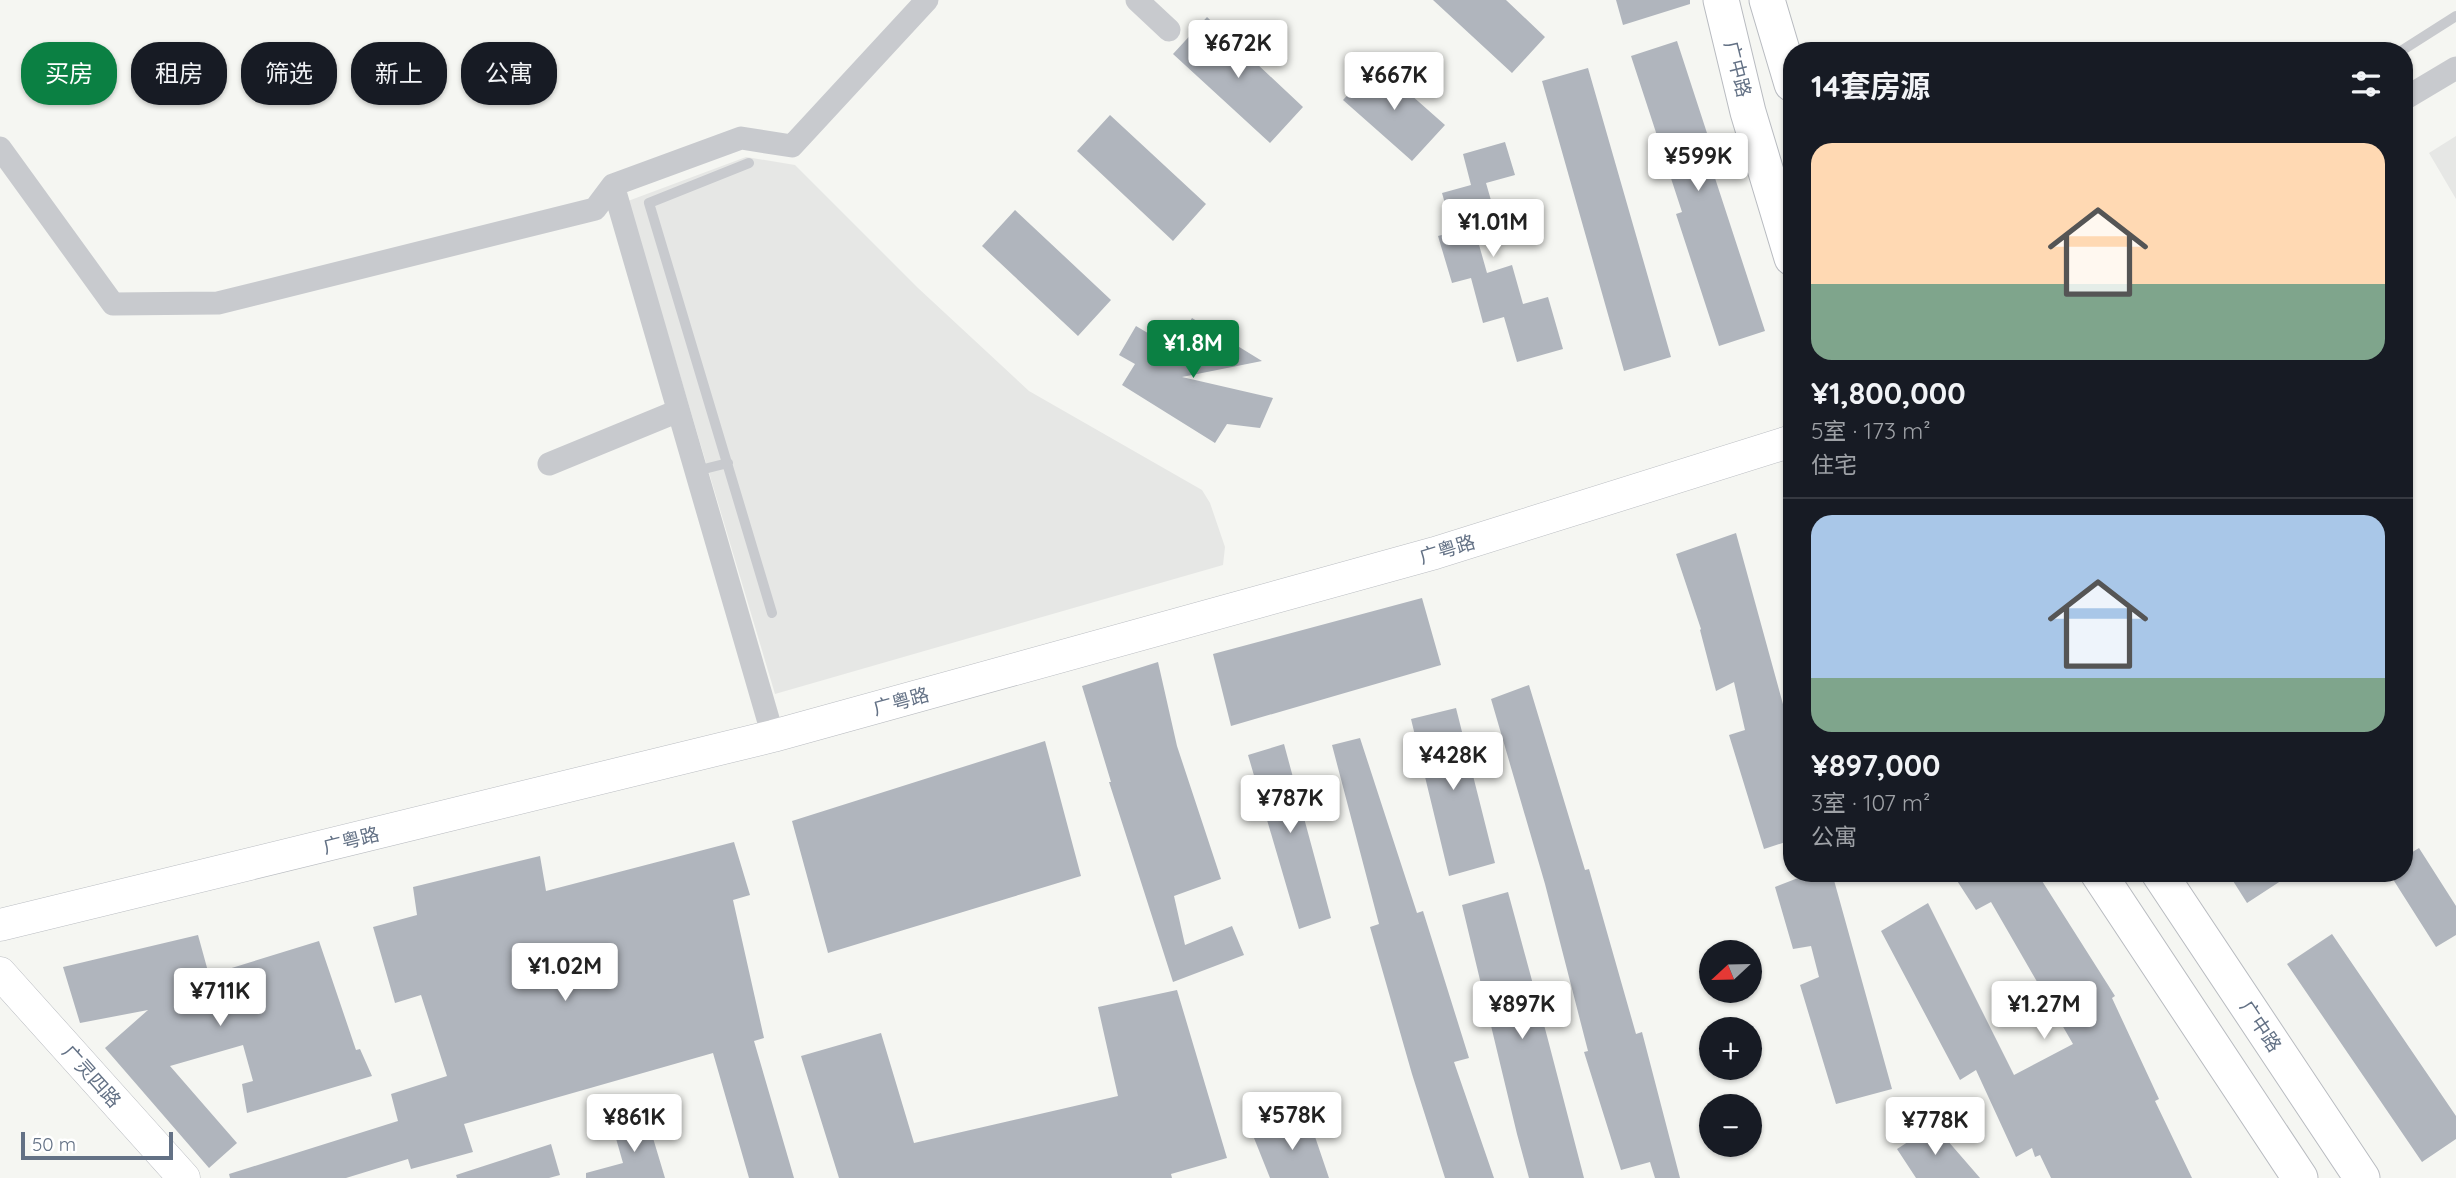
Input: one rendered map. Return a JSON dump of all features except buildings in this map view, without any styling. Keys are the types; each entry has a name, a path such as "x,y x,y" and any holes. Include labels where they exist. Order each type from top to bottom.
{"main road":[{"name":"广中路","path":"1721,0 1748,112 1783,228"},
{"path":"1767,0 1783,54"},
{"name":"广粤路","path":"0,925 773,736 1435,553 1783,444"},
{"path":"2104,882 2300,1178"},
{"name":"广中路","path":"2165,882 2362,1178"},
{"name":"广灵四路","path":"0,973 184,1178"}],"street":[{"path":"0,148 113,304 219,303 595,209 613,186 741,138 792,146 927,0"},
{"path":"1137,0 1169,30"},
{"path":"2413,94 2456,68"},
{"path":"613,186 773,736"},
{"path":"549,464 678,411"}],"lane":[{"path":"2413,43 2456,16"},
{"path":"748,163 649,203 772,613"},
{"path":"696,471 728,463"}],"shaded area":[{"path":"2456,136 2456,199 2429,153"},
{"path":"746,157 795,165 918,288 1029,391 1202,490 1210,503 1225,547 1223,565 775,694 628,201"}]}
